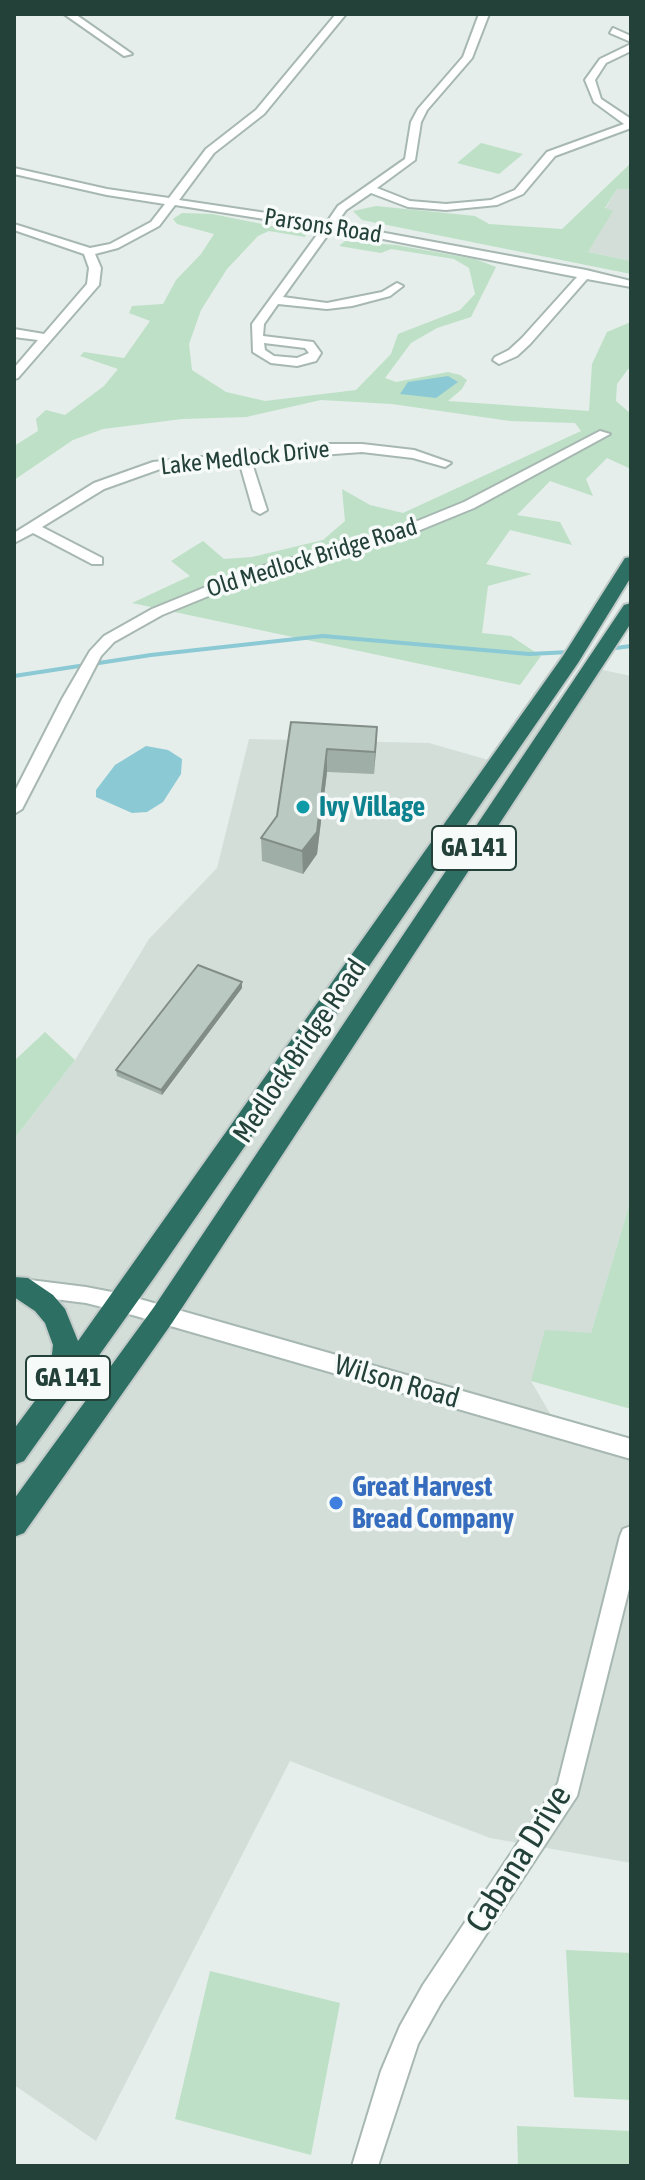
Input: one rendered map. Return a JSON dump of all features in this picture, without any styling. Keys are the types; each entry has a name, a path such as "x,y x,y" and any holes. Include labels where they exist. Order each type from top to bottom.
{"highway":[{"name":"Medlock Bridge Road","path":"14,1452 122,1303 566,667 631,562"},
{"name":"Medlock Bridge Road","path":"14,1523 163,1315 631,609"},
{"path":"16,1286 44,1303 56,1317 66,1345 62,1387"}],"street":[{"path":"69,14 127,54"},
{"path":"14,227 51,236 89,252 132,238 155,224 210,151 260,112 341,14"},
{"path":"257,339 258,324 342,208 371,189 387,187 409,169 407,163 416,122 423,109 467,58 484,14"},
{"path":"613,31 631,39"},
{"path":"631,47 603,61 590,80 597,100 631,124"},
{"path":"371,189 408,204 446,207 493,203 519,192 551,154 631,124"},
{"name":"Parsons Road","path":"14,171 70,185 327,225 631,284"},
{"path":"14,375 93,285 95,268 89,252"},
{"path":"499,360 526,341 586,273"},
{"path":"275,300 327,306 386,294 397,286"},
{"path":"14,333 47,338"},
{"name":"Old Medlock Bridge Road","path":"14,809 69,699 95,654 109,639 157,612 250,574 398,534 469,505 604,434"},
{"name":"Lake Medlock Drive","path":"14,539 99,486 158,465 362,448 414,454 445,463"},
{"path":"244,456 260,510"},
{"path":"34,528 97,561"},
{"path":"16,1286 86,1295 163,1315"},
{"name":"Wilson Road","path":"163,1315 631,1449"},
{"name":"Cabana Drive","path":"365,2166 394,2071 409,2035 432,1994 551,1820 569,1788 631,1536"}],"shaded area":[{"path":"617,189 631,189 631,261 588,252 612,211 605,209"},
{"path":"584,666 631,676 631,1199 591,1333 531,1381 565,1439 631,1449 631,1863 490,1838 290,1761 96,2141 14,2085 14,1139 75,1060 149,939 217,868 249,739 429,743 506,765"}],"green space":[{"path":"481,143 523,154 499,174 457,163"},
{"path":"631,163 631,189 617,189 605,208 613,211 588,252 631,261 631,274 362,220 353,211 376,206 475,216 489,224 562,229"},
{"path":"182,213 212,214 307,233 305,237 269,231 258,236 227,269 201,310 189,344 192,370 226,392 265,401 356,390 391,354 398,334 460,310 475,294 469,268 454,259 391,249 381,253 339,246 345,241 396,245 475,259 496,267 471,317 437,328 411,343 385,378 396,382 448,372 460,375 467,380 448,401 589,411 592,364 607,332 631,322 631,369 617,384 616,401 631,414 631,469 607,458 586,479 593,496 550,481 517,515 560,522 572,545 510,530 486,564 532,574 488,586 482,633 511,636 541,656 520,685 132,603 190,576 171,561 203,541 224,559 252,557 323,540 345,521 342,489 370,505 403,513 581,431 575,423 510,421 392,404 321,400 246,417 182,419 103,429 73,440 14,480 14,446 38,431 36,419 46,410 65,415 104,386 118,369 80,356 84,352 124,358 150,321 129,313 132,306 163,304 176,280 201,254 214,234 177,224 173,219"},
{"path":"45,1032 75,1060 14,1139 14,1061"},
{"path":"631,1199 631,1409 531,1381 545,1330 591,1333"},
{"path":"566,1950 631,1953 631,2100 574,2097"},
{"path":"210,1971 340,2003 311,2155 175,2119"},
{"path":"517,2126 631,2131 631,2166 518,2166"}],"water":[{"path":"448,376 458,382 436,398 400,394 408,382"},
{"path":"146,746 168,750 182,759 181,774 163,802 147,812 132,813 96,797 96,790 115,765"}],"building":[{"name":"Ivy Village","path":"291,722 377,727 375,752 327,749 317,832 302,851 261,838 277,816"},
{"path":"198,965 242,982 161,1090 116,1070"}],"waterway":[{"path":"14,676 151,655 323,636 529,654 570,652"},
{"path":"608,649 631,646"}],"place":[{"name":"Ivy Village","path":"303,807"},
{"name":"Great Harvest Bread Company","path":"336,1503"}]}
